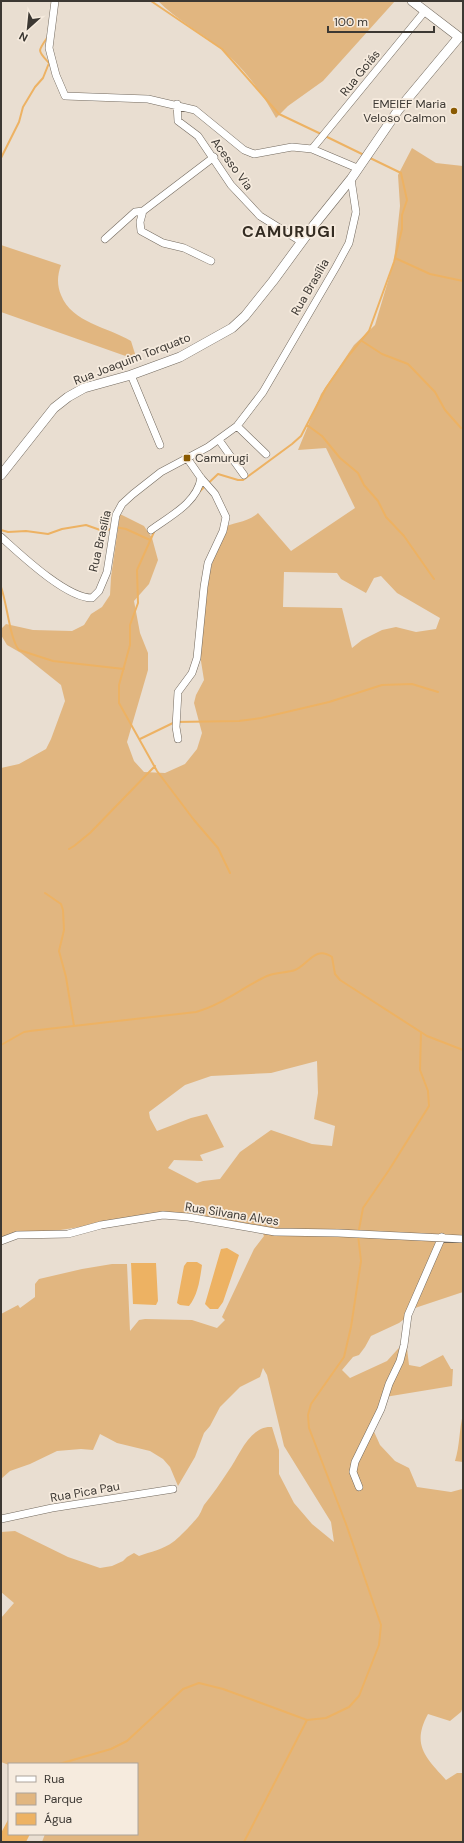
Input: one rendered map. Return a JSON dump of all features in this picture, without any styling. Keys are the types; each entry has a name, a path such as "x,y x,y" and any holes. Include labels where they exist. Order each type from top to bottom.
{"street":[{"path":"55,1 49,48 56,75 65,96 148,99 177,104 196,110 244,150 254,154 292,147 312,149 358,168"},
{"path":"351,179 399,109 461,38 412,1"},
{"name":"Rua Goiás","path":"312,149 425,11"},
{"name":"Acesso Via","path":"177,104 178,121 198,136 232,185 260,216 302,242"},
{"path":"105,239 135,212 143,210 214,157"},
{"name":"Rua Joaquim Torquato","path":"1,475 54,408 68,397 84,388 131,375 180,357 232,328 245,316 274,281 351,179"},
{"name":"Rua Brasília","path":"1,537 58,584 84,598 92,598 99,591 107,572 116,515 122,504 161,472 219,440 237,426 264,392 349,243 356,212 351,179"},
{"path":"143,210 140,222 141,231 163,242 184,248 212,261"},
{"path":"131,375 160,445"},
{"path":"237,426 266,454"},
{"path":"219,440 244,475"},
{"path":"178,739 176,721 178,692 192,673 197,658 204,587 208,563 223,531 226,517 215,494 200,478 187,458"},
{"path":"152,530 190,501 199,488 200,478"},
{"name":"Rua Silvana Alves","path":"1,1241 17,1235 68,1234 115,1223 163,1216 188,1217 275,1232 442,1237 463,1239"},
{"path":"359,1487 353,1472 355,1462 376,1419 389,1384 400,1361 408,1314 427,1275 442,1237"},
{"name":"Rua Pica Pau","path":"1,1519 90,1502 173,1489"}],"green space":[{"path":"158,1 395,1 323,81 288,106 276,118 258,89 236,62 219,47"},
{"path":"412,148 436,163 463,166 463,1292 412,1309 408,1316 399,1323 371,1336 359,1355 353,1357 342,1370 350,1378 387,1361 406,1340 409,1365 420,1367 443,1355 451,1369 453,1369 452,1386 385,1397 371,1425 380,1445 395,1461 409,1468 417,1487 451,1492 462,1489 463,1487 463,1707 461,1712 450,1721 428,1714 423,1725 421,1743 427,1758 446,1780 457,1773 463,1773 463,1842 42,1842 45,1835 138,1835 138,1763 8,1763 8,1765 1,1762 1,1618 14,1603 1,1592 1,1532 15,1531 68,1557 100,1568 112,1566 123,1561 134,1553 139,1556 161,1548 176,1540 198,1517 204,1505 251,1436 264,1428 272,1427 279,1450 279,1474 294,1503 312,1524 334,1542 331,1522 284,1446 267,1375 263,1368 260,1377 240,1387 220,1407 210,1426 204,1433 195,1457 178,1486 170,1467 163,1459 150,1451 117,1443 100,1434 93,1450 81,1449 57,1451 30,1464 10,1471 1,1479 1,1314 18,1305 20,1308 35,1297 35,1284 39,1279 82,1269 112,1264 127,1264 130,1331 139,1320 145,1319 192,1320 217,1328 225,1320 222,1317 254,1249 264,1236 262,1232 188,1216 146,1217 1,1239 1,768 19,764 46,749 65,701 61,685 21,653 7,645 1,635 1,629 6,624 33,630 72,631 84,625 91,614 102,607 110,595 111,577 120,514 144,526 152,538 158,560 149,584 134,601 140,633 148,653 148,670 127,742 134,761 144,772 165,773 185,764 197,749 202,733 194,703 196,695 204,680 200,655 207,579 213,561 212,551 220,529 249,519 258,513 291,551 355,508 326,448 298,450 321,394 354,345 375,325 394,261 400,206 398,175","holes":["284,572 337,573 341,579 366,593 374,578 381,576 397,593 440,618 436,629 416,632 396,627 382,630 362,640 352,648 342,608 283,607","317,1061 318,1093 314,1119 335,1126 332,1146 312,1144 271,1130 240,1152 220,1179 197,1183 168,1168 174,1160 203,1161 200,1155 224,1147 207,1114 191,1118 157,1131 150,1118 149,1112 185,1085 211,1076 271,1073"]},
{"path":"1,245 61,265 58,284 61,295 66,304 73,312 82,318 131,341 136,357 134,359 1,312"},
{"path":"463,1414 463,1462 455,1461"}],"water":[{"path":"227,1248 239,1255 223,1302 218,1309 210,1309 205,1304 221,1249"},
{"path":"187,1262 197,1262 202,1265 197,1292 189,1306 180,1305 177,1303 184,1266"},
{"path":"131,1263 156,1263 158,1301 156,1305 133,1304"},
{"path":"8,1820 8,1835 30,1835 26,1842 1,1842 1,1833"}],"waterway":[{"path":"151,1 222,49 279,114 321,134"},
{"path":"1,158 19,122 23,107 35,87 43,78 49,63 40,51 47,38"},
{"path":"325,136 364,155"},
{"path":"199,492 218,474 243,480 301,436 326,388 349,355 369,331 394,262 402,229 402,215 407,200 401,173 368,157"},
{"path":"395,258 430,274 463,281"},
{"path":"362,341 382,354 408,364 435,392 445,410 461,428"},
{"path":"307,425 322,436 340,458 358,473 364,485 378,501 386,517 404,536 434,579"},
{"path":"1,530 8,532 26,531 48,534 62,529 86,525 103,531 111,529"},
{"path":"115,527 126,529 150,540"},
{"path":"154,532 137,570 138,603 130,625 130,645 119,685 119,703 157,771 194,820 218,848 230,873"},
{"path":"1,587 13,638 19,650 53,661 124,669"},
{"path":"140,739 175,722 239,721 261,718 329,702 382,685 412,684 438,692"},
{"path":"69,849 90,833 155,766"},
{"path":"45,893 61,904 63,910 64,930 59,951 66,977 74,1026"},
{"path":"1,1045 24,1032 196,1012 215,1005 267,976 300,968 312,957 321,953 332,957 335,974 340,980 427,1036 463,1050"},
{"path":"62,1763 111,1749 127,1741 183,1689 199,1683 223,1689 307,1720 326,1718 349,1707 359,1696 379,1645 381,1625 346,1524 309,1428 308,1415 311,1404 344,1357 351,1327 361,1261 358,1235 363,1208 429,1106 428,1091 420,1070 421,1032"},
{"path":"244,1842 307,1720"}],"place":[{"name":"EMEIEF Maria Veloso Calmon","path":"454,111"},
{"name":"Camurugi","path":"187,458"}],"district":[{"name":"CAMURUGI","path":"289,231"}]}
